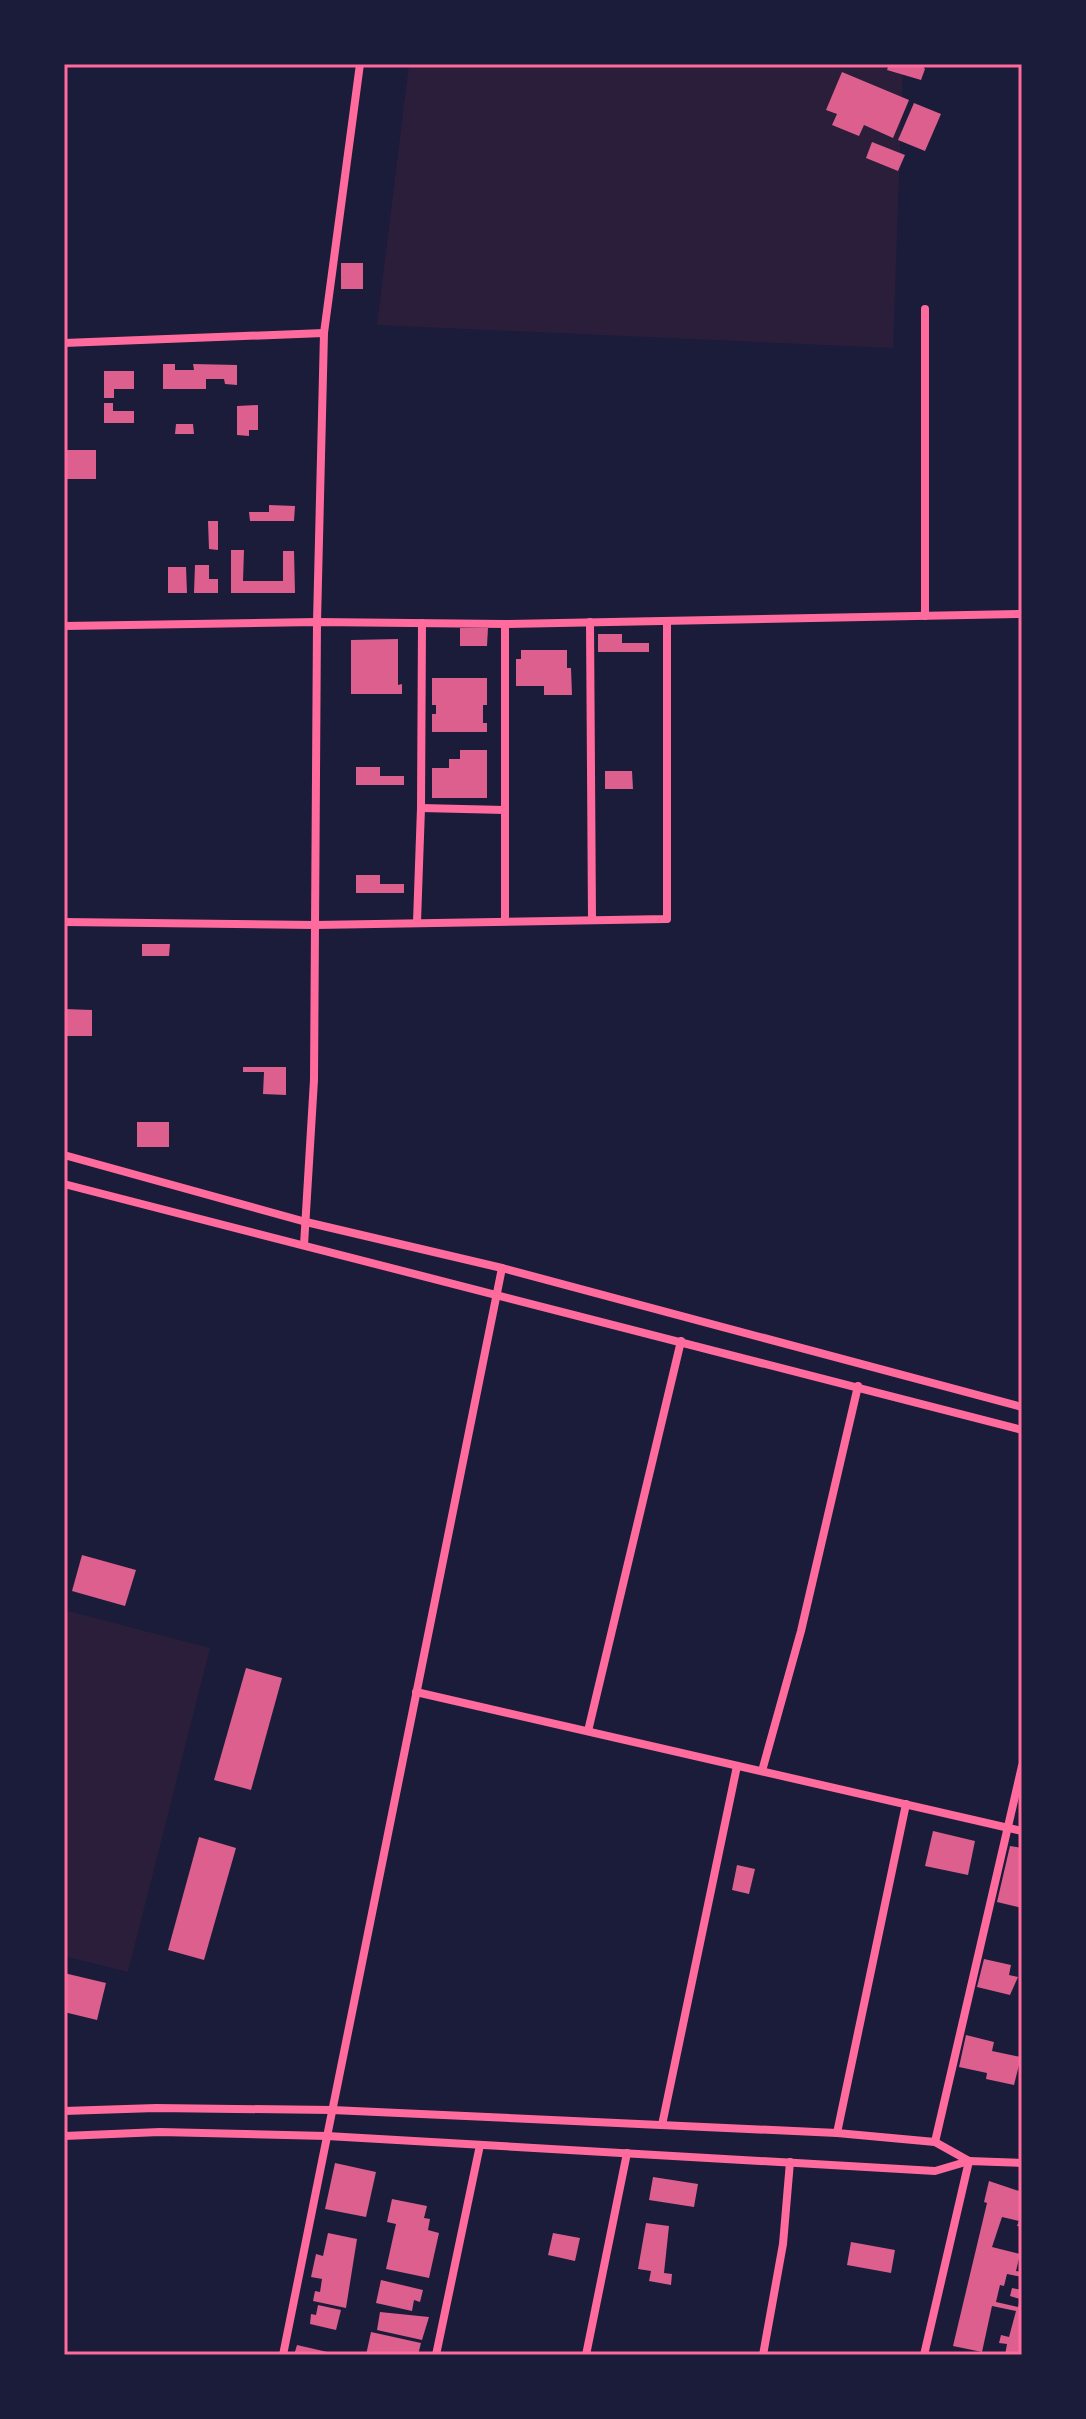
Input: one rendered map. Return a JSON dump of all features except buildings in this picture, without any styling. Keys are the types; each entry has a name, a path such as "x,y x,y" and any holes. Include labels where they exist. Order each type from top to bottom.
{"street":[{"path":"304,1245 314,1080 317,622 324,333 360,64"},
{"path":"925,309 925,616"},
{"path":"64,343 324,333"},
{"path":"64,626 317,622 505,624 1022,614"},
{"path":"64,922 315,925 667,919 667,621"},
{"path":"590,622 592,919"},
{"path":"417,922 422,623"},
{"path":"505,624 505,920"},
{"path":"421,808 505,810"},
{"path":"64,1155 306,1222 502,1268 1022,1407"},
{"path":"64,1184 1022,1430"},
{"path":"283,2355 502,1268"},
{"path":"588,1731 681,1341"},
{"path":"762,1771 801,1631 858,1386"},
{"path":"416,1692 1022,1831"},
{"path":"662,2125 737,1766"},
{"path":"935,2142 1022,1766"},
{"path":"837,2133 906,1804"},
{"path":"64,2111 156,2108 332,2110 837,2133 935,2142 969,2161"},
{"path":"64,2136 160,2132 327,2136 935,2171 969,2161 1022,2163"},
{"path":"436,2355 480,2145"},
{"path":"586,2355 627,2153"},
{"path":"924,2355 969,2161"},
{"path":"763,2355 783,2244 790,2162"}],"shaded area":[{"path":"409,64 903,64 893,348 377,325"},
{"path":"64,1610 210,1648 128,1972 64,1956"}]}
